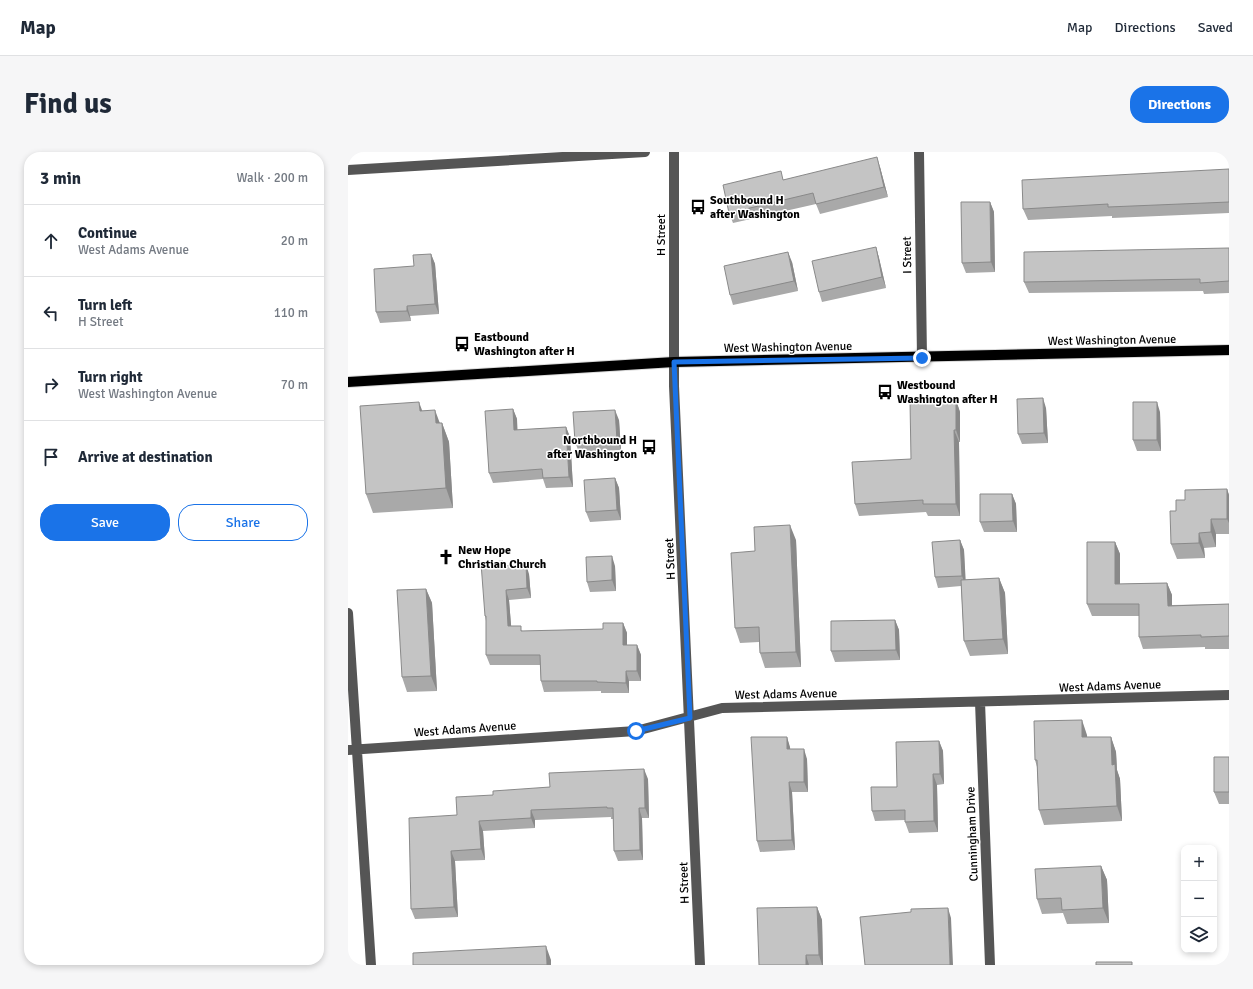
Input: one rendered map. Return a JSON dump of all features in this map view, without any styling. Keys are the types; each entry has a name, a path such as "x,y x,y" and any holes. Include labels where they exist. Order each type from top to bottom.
{"main road":[{"name":"West Washington Avenue","path":"348,382 674,362 922,358 1229,350"}],"street":[{"path":"348,170 645,152"},
{"name":"H Street","path":"674,152 674,362 700,965"},
{"name":"I Street","path":"919,152 922,358"},
{"path":"348,612 352,749 371,965"},
{"name":"West Adams Avenue","path":"352,749 636,731 690,718 722,708 1229,695"},
{"name":"Cunningham Drive","path":"980,702 990,965"}],"building":[{"path":"877,157 884,187 816,204 813,193 729,213 723,185 781,171 783,180"},
{"path":"1229,169 1229,202 1108,207 1108,204 1023,209 1022,180"},
{"path":"961,202 990,202 991,262 962,263"},
{"path":"876,247 882,277 819,292 812,261"},
{"path":"1229,248 1229,281 1200,283 1200,279 1024,282 1024,252"},
{"path":"788,252 794,281 730,295 724,266"},
{"path":"431,254 435,304 407,306 407,311 376,312 374,269 414,266 413,255"},
{"path":"1043,398 1044,433 1018,434 1017,399"},
{"path":"956,400 956,430 954,430 956,504 923,504 923,500 855,504 852,462 911,459 910,401"},
{"path":"419,402 420,411 435,410 436,423 442,423 446,488 366,494 360,406"},
{"path":"1133,402 1157,402 1157,440 1133,440"},
{"path":"513,409 514,430 566,427 569,477 543,478 542,469 489,473 485,411"},
{"path":"615,410 617,440 575,442 573,412"},
{"path":"615,478 617,510 586,512 584,480"},
{"path":"1227,489 1227,519 1211,519 1211,532 1199,533 1199,543 1171,544 1170,511 1176,511 1176,500 1185,500 1185,490"},
{"path":"980,494 1012,494 1013,521 980,522"},
{"path":"790,525 796,652 760,653 759,627 735,628 731,553 755,551 754,527"},
{"path":"960,540 962,576 935,577 932,542"},
{"path":"1087,542 1115,542 1115,584 1167,583 1168,606 1229,604 1229,636 1201,637 1201,635 1139,637 1139,604 1087,604"},
{"path":"612,556 612,580 587,582 586,557"},
{"path":"503,561 504,566 526,564 527,588 506,590 508,626 521,626 521,631 603,629 603,623 623,623 623,645 637,645 637,671 626,671 626,683 597,681 541,681 540,655 486,655 486,616 481,563"},
{"path":"999,578 1003,639 964,641 961,580"},
{"path":"426,589 431,676 402,677 397,590"},
{"path":"895,620 896,650 831,651 831,621"},
{"path":"1082,720 1082,737 1111,737 1112,765 1115,764 1117,806 1039,810 1034,721"},
{"path":"751,737 787,737 787,749 804,749 804,782 789,782 792,840 757,841"},
{"path":"939,741 940,774 933,774 934,821 905,822 905,810 872,811 871,787 897,787 896,742"},
{"path":"1214,757 1229,757 1229,792 1214,792"},
{"path":"644,769 645,808 639,808 640,850 614,851 613,808 531,810 531,818 479,821 481,849 451,851 454,907 411,909 409,818 457,815 456,797 493,795 493,791 550,787 549,773"},
{"path":"1101,866 1103,908 1062,910 1061,898 1037,899 1035,869"},
{"path":"817,907 819,955 806,955 806,965 759,965 757,908"},
{"path":"948,908 950,965 865,965 860,917 911,912 911,909"},
{"path":"546,946 547,965 413,965 413,953"},
{"path":"1096,962 1132,962 1132,965 1096,965"}],"place":[{"name":"Southbound H after Washington","path":"698,207"},
{"name":"Eastbound Washington after H","path":"462,344"},
{"name":"Westbound Washington after H","path":"885,392"},
{"name":"Northbound H after Washington","path":"649,447"},
{"name":"New Hope Christian Church","path":"446,557"}],"route":[{"path":"636,731 690,718 674,362 922,358"}]}
